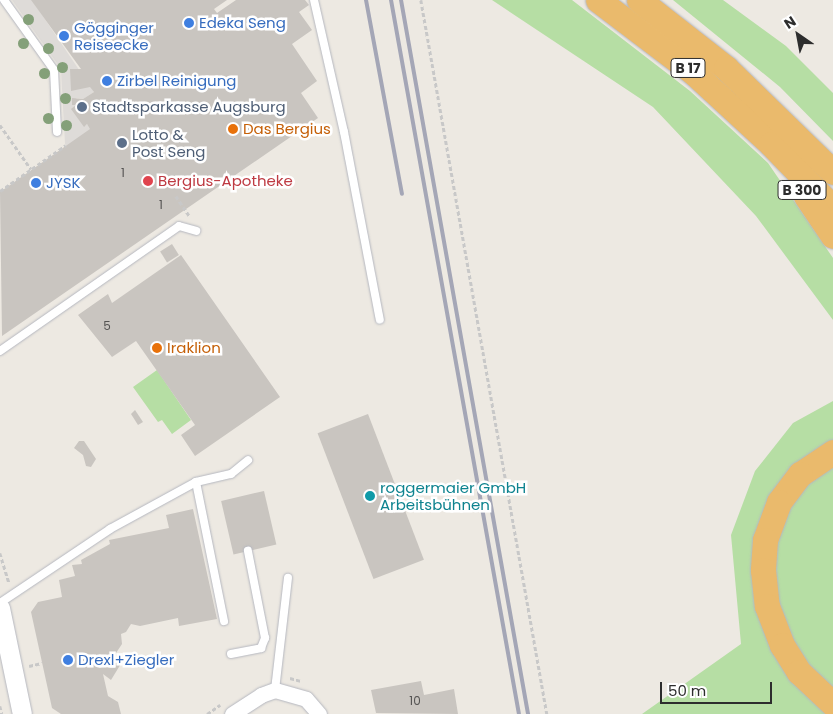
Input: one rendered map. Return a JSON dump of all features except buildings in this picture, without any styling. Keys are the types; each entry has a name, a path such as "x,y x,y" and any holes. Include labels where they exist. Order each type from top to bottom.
{"highway":[{"name":"B 17","path":"598,0 693,72 771,144 833,208"},
{"name":"B 17","path":"639,0 726,68 833,172"},
{"name":"B 300","path":"771,144 833,236"},
{"path":"833,452 800,474 779,502 766,534 763,570 767,606 782,645 799,672 833,704"}],"street":[{"path":"0,608 22,714"},
{"path":"232,714 260,695 275,690 306,699 319,714"}],"lane":[{"path":"4,0 54,70 57,132"},
{"path":"314,0 344,132 380,320"},
{"path":"0,351 179,226 196,232"},
{"path":"0,603 110,529 196,482 231,474 248,460"},
{"path":"196,482 224,621"},
{"path":"231,654 261,648 265,638 248,551"},
{"path":"275,690 288,578"}],"path":[{"path":"421,0 547,714"},
{"path":"0,125 31,170"},
{"path":"0,191 66,145"},
{"path":"176,196 194,222"},
{"path":"28,666 42,663"},
{"path":"0,706 2,714"}],"green space":[{"path":"492,0 572,0 690,91 768,163 833,258 833,320 756,216 653,107"},
{"path":"673,0 723,0 786,46 833,93 833,141 780,87"},
{"path":"157,370 191,420 172,434 162,420 158,422 133,387"},
{"path":"833,401 833,714 642,714 741,644 731,535 755,471 793,423"}],"shaded area":[{"path":"12,0 32,0 94,92 83,99 76,98 85,126 87,124 94,133 69,150 65,144 61,69"}],"railway":[{"path":"366,0 402,194"},
{"path":"391,0 519,714"},
{"path":"401,0 528,714"}],"place":[{"name":"Edeka Seng","path":"189,23"},
{"name":"Gögginger Reiseecke","path":"64,36"},
{"name":"Zirbel Reinigung","path":"107,81"},
{"name":"Stadtsparkasse Augsburg","path":"82,107"},
{"name":"Das Bergius","path":"233,129"},
{"name":"Lotto & Post Seng","path":"122,143"},
{"name":"Bergius-Apotheke","path":"148,181"},
{"name":"JYSK","path":"36,183"},
{"name":"Iraklion","path":"157,348"},
{"name":"roggermaier GmbH Arbeitsbühnen","path":"370,496"},
{"name":"Drexl+Ziegler","path":"68,660"}]}
